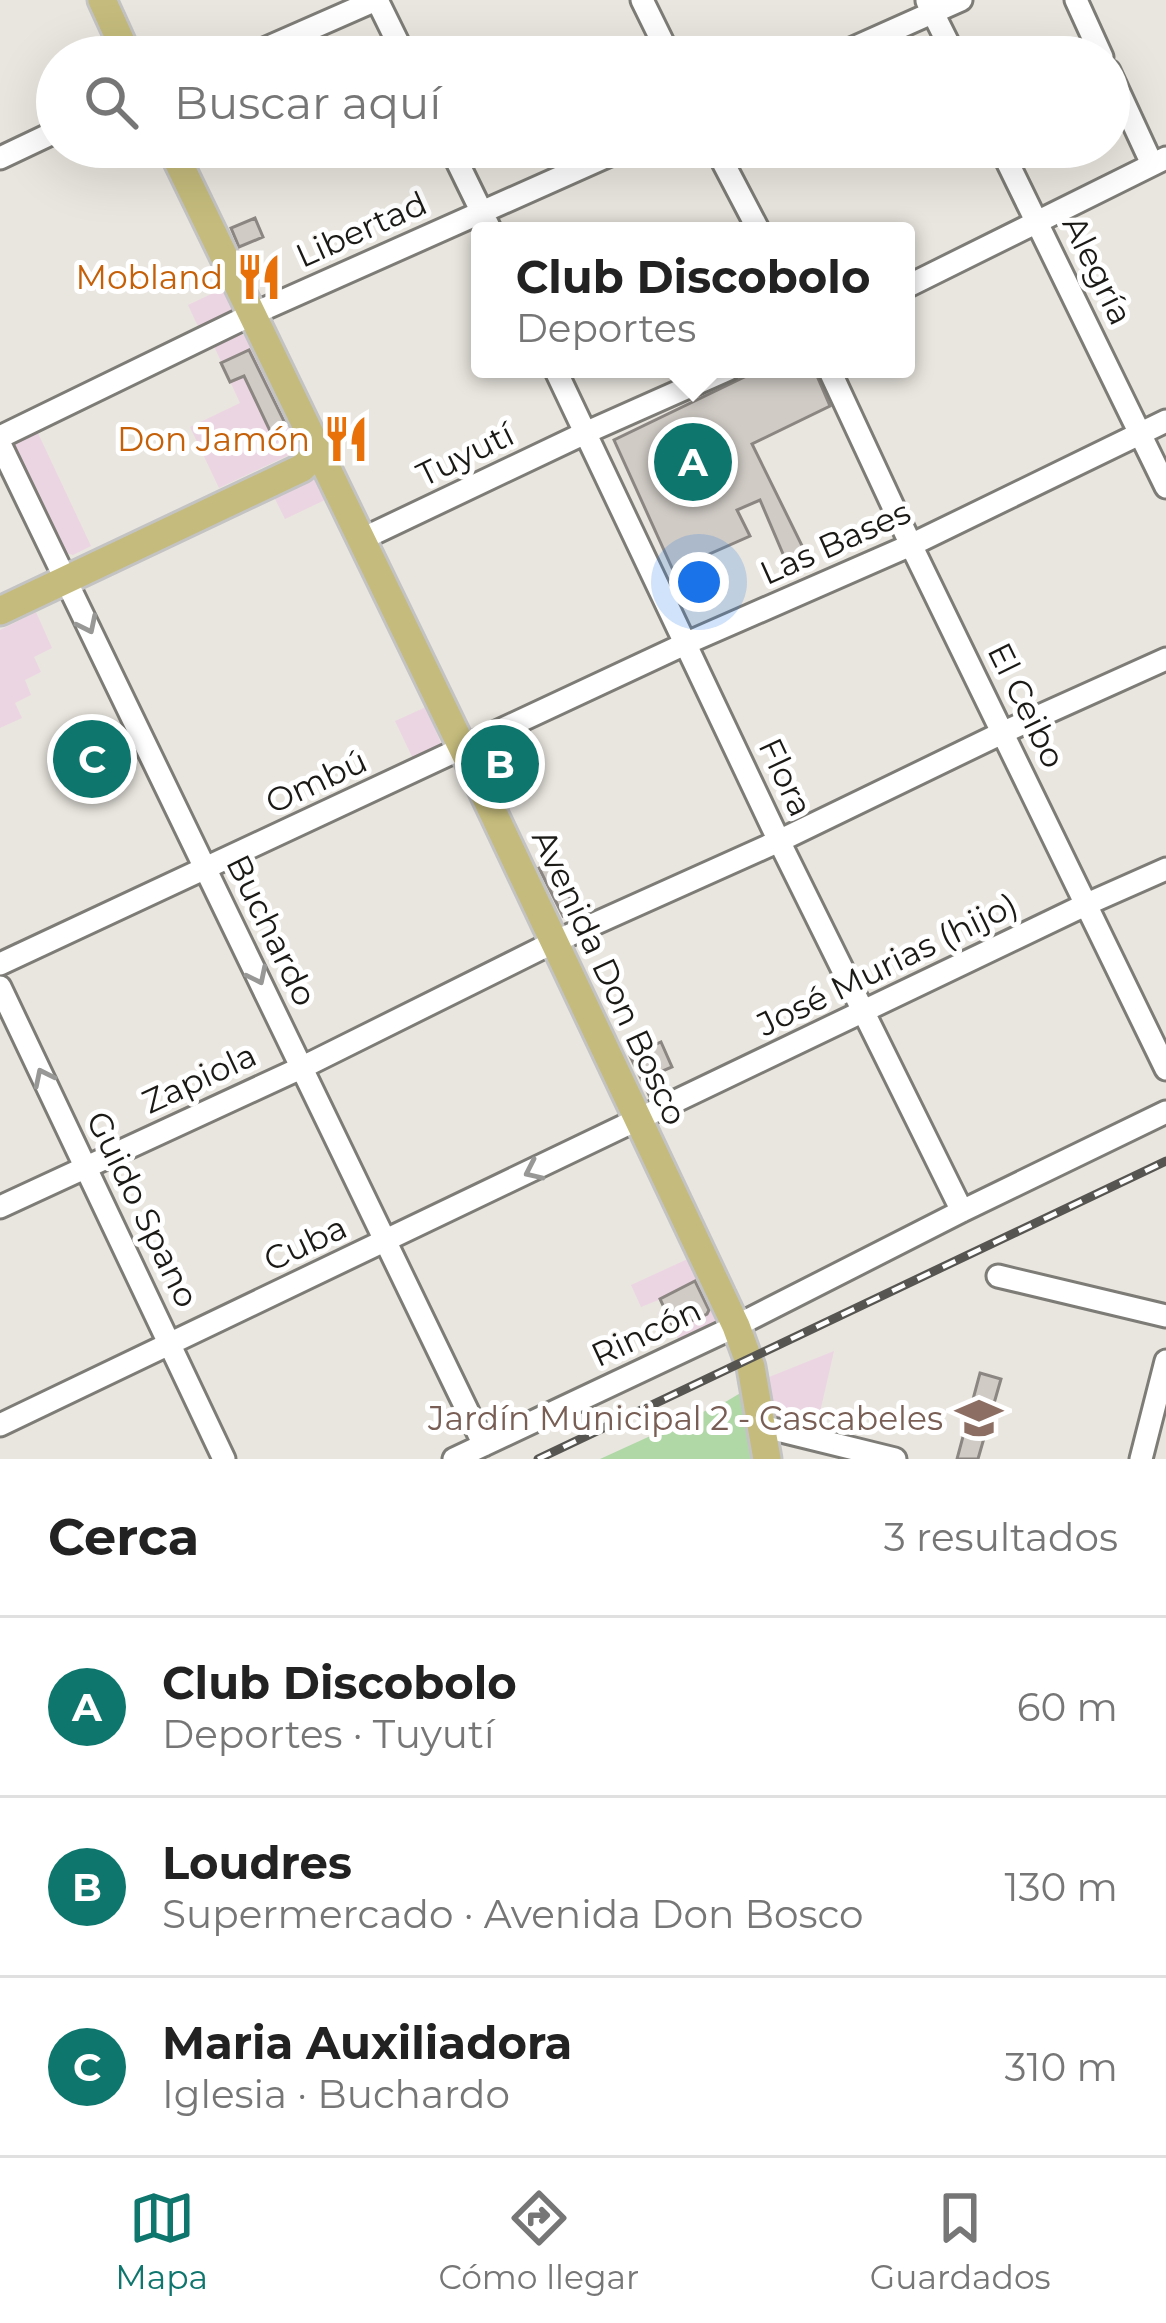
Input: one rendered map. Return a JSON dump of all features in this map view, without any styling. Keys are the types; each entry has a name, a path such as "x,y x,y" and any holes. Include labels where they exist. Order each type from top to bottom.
{"main road":[{"path":"102,0 118,36"},
{"name":"Avenida Don Bosco","path":"181,168 736,1326 751,1367 766,1459"},
{"path":"0,611 63,573 296,456 318,452"},
{"path":"0,594 63,573"}],"street":[{"path":"294,36 376,0 394,36"},
{"path":"642,0 660,36"},
{"path":"873,36 930,6 961,0"},
{"path":"1076,0 1092,36"},
{"path":"930,6 945,36"},
{"path":"915,283 1159,161 1130,109"},
{"path":"0,158 36,141"},
{"path":"460,168 486,221"},
{"name":"Libertad","path":"486,221 588,168"},
{"path":"726,168 754,222"},
{"name":"Alegría","path":"1011,168 1166,487"},
{"name":"Libertad","path":"0,441 254,314 471,227"},
{"name":"Flora","path":"559,378 779,841 962,1211"},
{"name":"Tuyutí","path":"360,540 709,378"},
{"name":"El Ceibo","path":"833,378 1166,1070"},
{"name":"Las Bases","path":"463,749 686,643 911,545 1166,421"},
{"name":"Buchardo","path":"0,441 484,1444"},
{"name":"Zapiola","path":"0,1208 554,942 1166,659"},
{"name":"Ombú","path":"0,964 463,749"},
{"name":"José Murias (hijo)","path":"639,1121 1166,869"},
{"name":"Guido Spano","path":"0,988 224,1459"},
{"name":"Rincón","path":"454,1459 736,1326 1166,1112"},
{"name":"Cuba","path":"0,1425 639,1121"},
{"path":"998,1276 1166,1316"},
{"path":"1141,1459 1166,1361"},
{"path":"761,1426 895,1459"}],"shaded area":[{"path":"224,288 235,315 202,335 188,305"},
{"path":"236,333 247,336 296,444 289,455 219,488 190,427 240,403 213,344"},
{"path":"36,429 91,546 73,555 62,552 11,449"},
{"path":"313,471 327,499 285,519 270,489"},
{"path":"36,612 52,648 34,657 41,672 25,680 31,695 15,703 22,718 0,728 0,630"},
{"path":"426,707 442,746 415,763 395,721"},
{"path":"692,1257 719,1318 715,1327 680,1343 661,1299 641,1307 631,1285"},
{"path":"834,1351 815,1434 775,1421 764,1379"}],"green space":[{"path":"742,1392 753,1459 600,1459 727,1401"}],"building":[{"path":"255,218 263,237 239,247 231,228"},
{"path":"249,350 286,425 271,433 244,376 230,382 221,363"},
{"path":"742,378 818,378 830,406 752,444 812,566 792,575 760,500 737,510 750,536 673,570 614,440"},
{"path":"115,733 123,751 85,768 77,751"},
{"path":"550,862 576,910 563,916 539,868"},
{"path":"661,1042 672,1067 660,1072 667,1089 650,1097 630,1056"},
{"path":"695,1281 709,1310 674,1329 660,1299"},
{"name":"Jardín Municipal 2 - Cascabeles","path":"980,1373 1001,1379 978,1459 957,1459"}],"railway":[{"path":"538,1459 1166,1161"}],"place":[{"name":"Mobland","path":"259,277"},
{"name":"Don Jamón","path":"346,439"},
{"name":"Club Discobolo","path":"693,462"},
{"name":"Maria Auxiliadora","path":"92,759"},
{"name":"Loudres","path":"500,764"},
{"name":"Jardín Municipal 2 - Cascabeles","path":"979,1418"}]}
